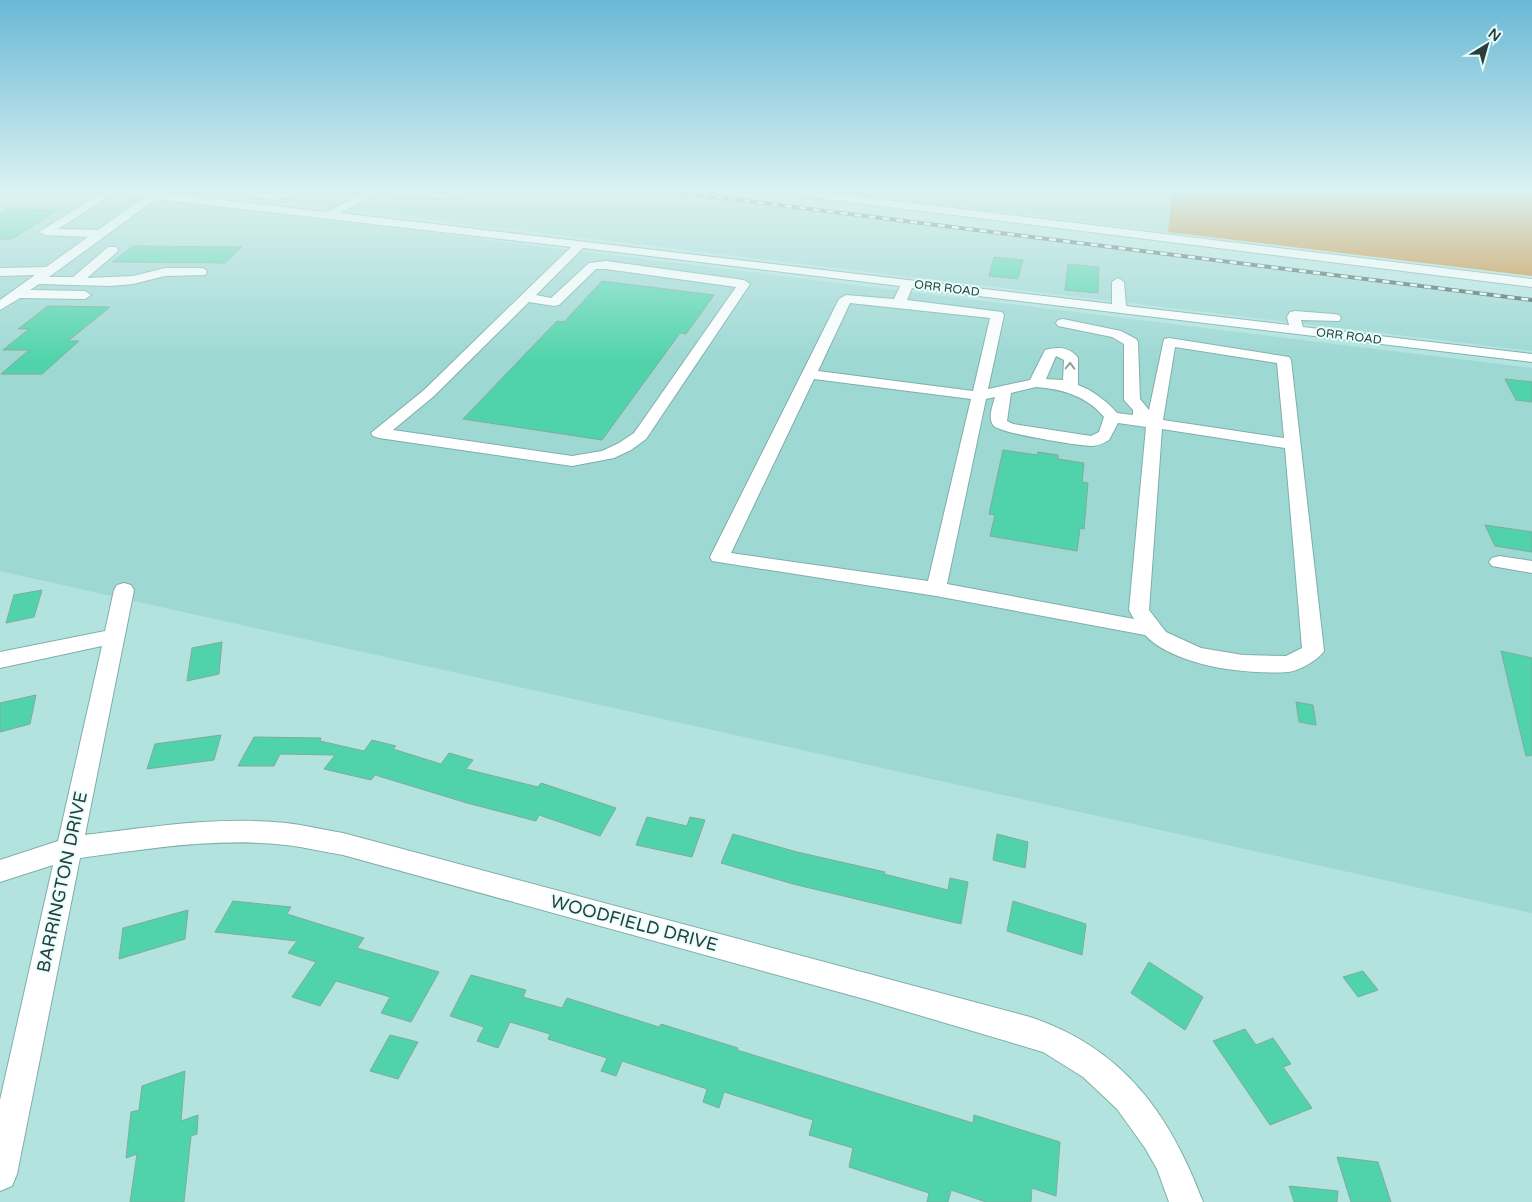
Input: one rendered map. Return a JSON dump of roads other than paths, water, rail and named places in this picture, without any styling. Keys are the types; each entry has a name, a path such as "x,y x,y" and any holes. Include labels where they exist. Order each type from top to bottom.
{"street":[{"path":"0,306 80,248"},
{"path":"577,248 429,393 379,433 572,461 591,460 629,446 640,436 744,284 760,266"},
{"name":"ORR ROAD","path":"614,248 954,289 959,284 967,281 994,282 1020,286 1026,290 1028,298 1063,326 1119,308 1532,358"},
{"path":"1249,248 1532,283"},
{"path":"77,280 112,250"},
{"path":"671,274 687,257"},
{"path":"563,262 593,266 606,265 744,284"},
{"path":"527,298 554,302 593,266"},
{"path":"0,272 48,271"},
{"path":"36,280 110,282 133,280 165,272 201,272"},
{"path":"1118,282 1119,308"},
{"path":"899,304 907,284"},
{"path":"17,294 86,295"},
{"path":"936,589 997,315 846,299 719,557 936,589 1151,629"},
{"path":"1298,330 1295,315 1334,318"},
{"path":"1226,321 1227,351"},
{"path":"1036,383 1063,326"},
{"path":"1063,326 1054,376 1065,386"},
{"path":"1063,326 1116,334 1130,342 1132,400 1140,409 1147,423"},
{"path":"1169,342 1227,351 1284,360 1313,651 1289,664 1243,662 1196,656 1159,637 1151,629 1139,610 1147,423 1169,342"},
{"path":"810,374 979,396 1036,383 1065,386 1080,391 1097,402 1112,417 1292,444"},
{"path":"1004,390 998,419 1000,424 1009,428 1100,441 1106,436 1112,417"},
{"path":"1499,562 1532,568"},
{"name":"BARRINGTON DRIVE","path":"0,1174 124,590"},
{"path":"0,660 114,636"},
{"name":"WOODFIELD DRIVE","path":"0,871 69,848 174,835 239,832 286,834 343,844 885,991 1048,1038 1091,1063 1132,1101 1156,1136 1180,1182 1186,1202"}],"railway":[{"path":"1120,248 1532,300"}]}
